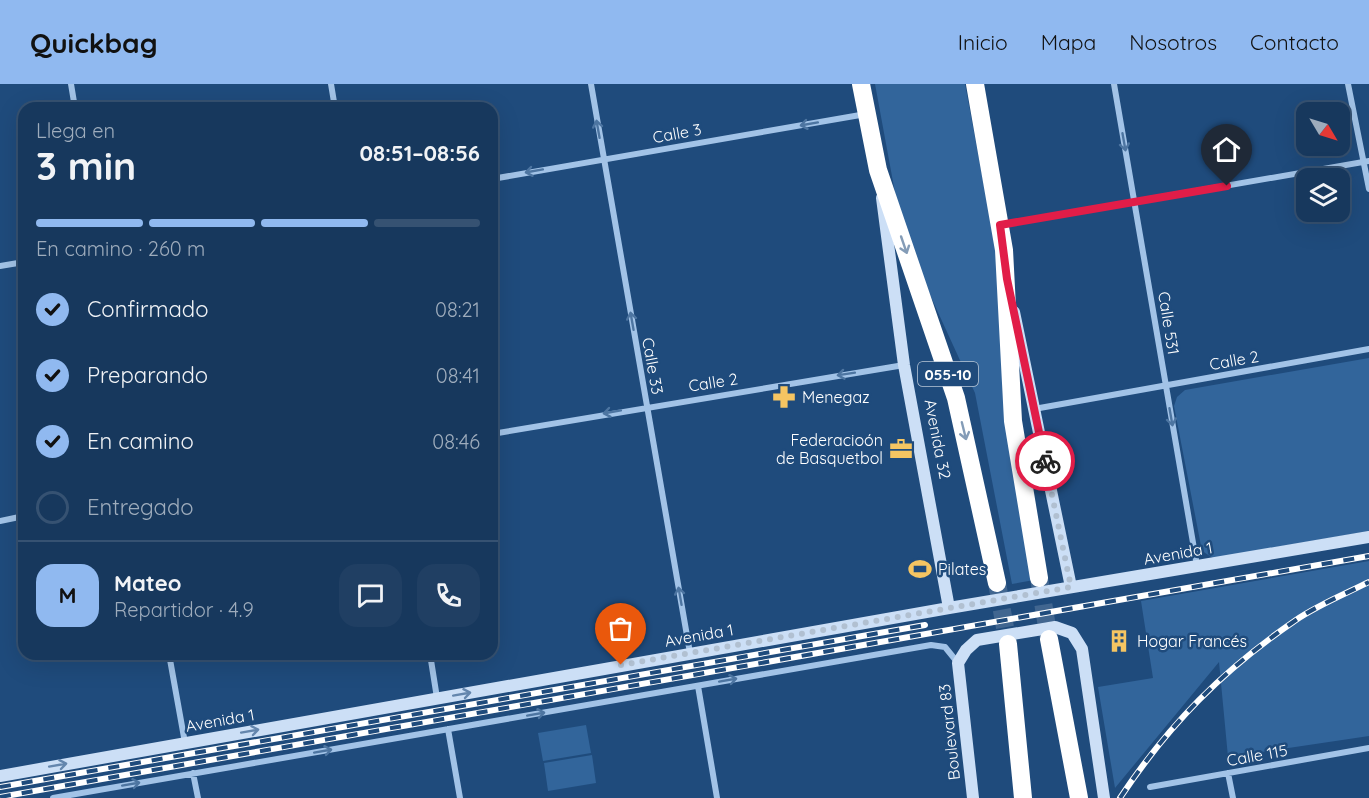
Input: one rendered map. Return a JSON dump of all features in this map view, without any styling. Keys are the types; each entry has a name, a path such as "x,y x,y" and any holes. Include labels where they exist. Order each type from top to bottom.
{"highway":[{"name":"Avenida 32","path":"861,84 878,170 956,398 997,583"},
{"path":"975,84 1000,225 1007,279 1013,421 1039,578"},
{"path":"1049,639 1078,798"},
{"path":"1008,644 1023,798"}],"street":[{"path":"70,84 74,102"},
{"path":"331,84 334,102"},
{"name":"Calle 33","path":"591,84 690,653"},
{"name":"Calle 531","path":"1114,84 1197,566"},
{"path":"1348,84 1367,161 1369,189"},
{"name":"Calle 3","path":"498,178 867,114"},
{"path":"1000,225 1367,161"},
{"name":"Avenida 32","path":"878,170 892,291 949,608"},
{"path":"0,266 18,263"},
{"path":"1007,279 1071,587"},
{"name":"Calle 2","path":"1034,408 1166,387 1369,349"},
{"name":"Calle 2","path":"498,433 904,364"},
{"path":"0,521 18,517"},
{"name":"Avenida 1","path":"0,776 690,653 1369,537"},
{"path":"53,798 931,645 945,647 958,663 971,645 983,638 1054,627 1072,633 1082,649 1104,798"},
{"path":"170,660 184,743"},
{"path":"431,660 437,698"},
{"name":"Boulevard 83","path":"958,663 972,798"},
{"path":"698,686 717,798"},
{"path":"448,729 460,798"},
{"name":"Calle 115","path":"1150,787 1369,748"},
{"path":"193,773 198,798"},
{"path":"1228,773 1233,798"}],"shaded area":[{"path":"875,84 965,84 998,260 1003,400 1034,580 1012,584 975,393 903,236"},
{"path":"1369,358 1369,531 1213,558 1202,551 1174,406 1177,397 1185,390"},
{"path":"1369,561 1369,736 1228,757 1219,662 1115,788 1098,687 1153,678 1141,601"},
{"path":"586,725 591,753 543,761 538,733"},
{"path":"592,755 596,783 548,791 544,763"}],"tunnel":[{"path":"1039,578 1049,639"},
{"path":"997,583 1008,644"}],"railway":[{"path":"0,797 1369,556"},
{"path":"1120,798 1178,722 1245,658 1296,620 1369,582"},
{"path":"0,787 925,625"}],"way so far":[{"path":"621,665 1071,587 1045,461"}],"place":[{"name":"Menegaz","path":"784,397"},
{"name":"Federacioón de Basquetbol","path":"901,449"},
{"name":"Pilates","path":"920,569"},
{"name":"Hogar Francés","path":"1119,641"}],"route":[{"path":"1045,461 1007,279 1000,225 1227,186"}]}
